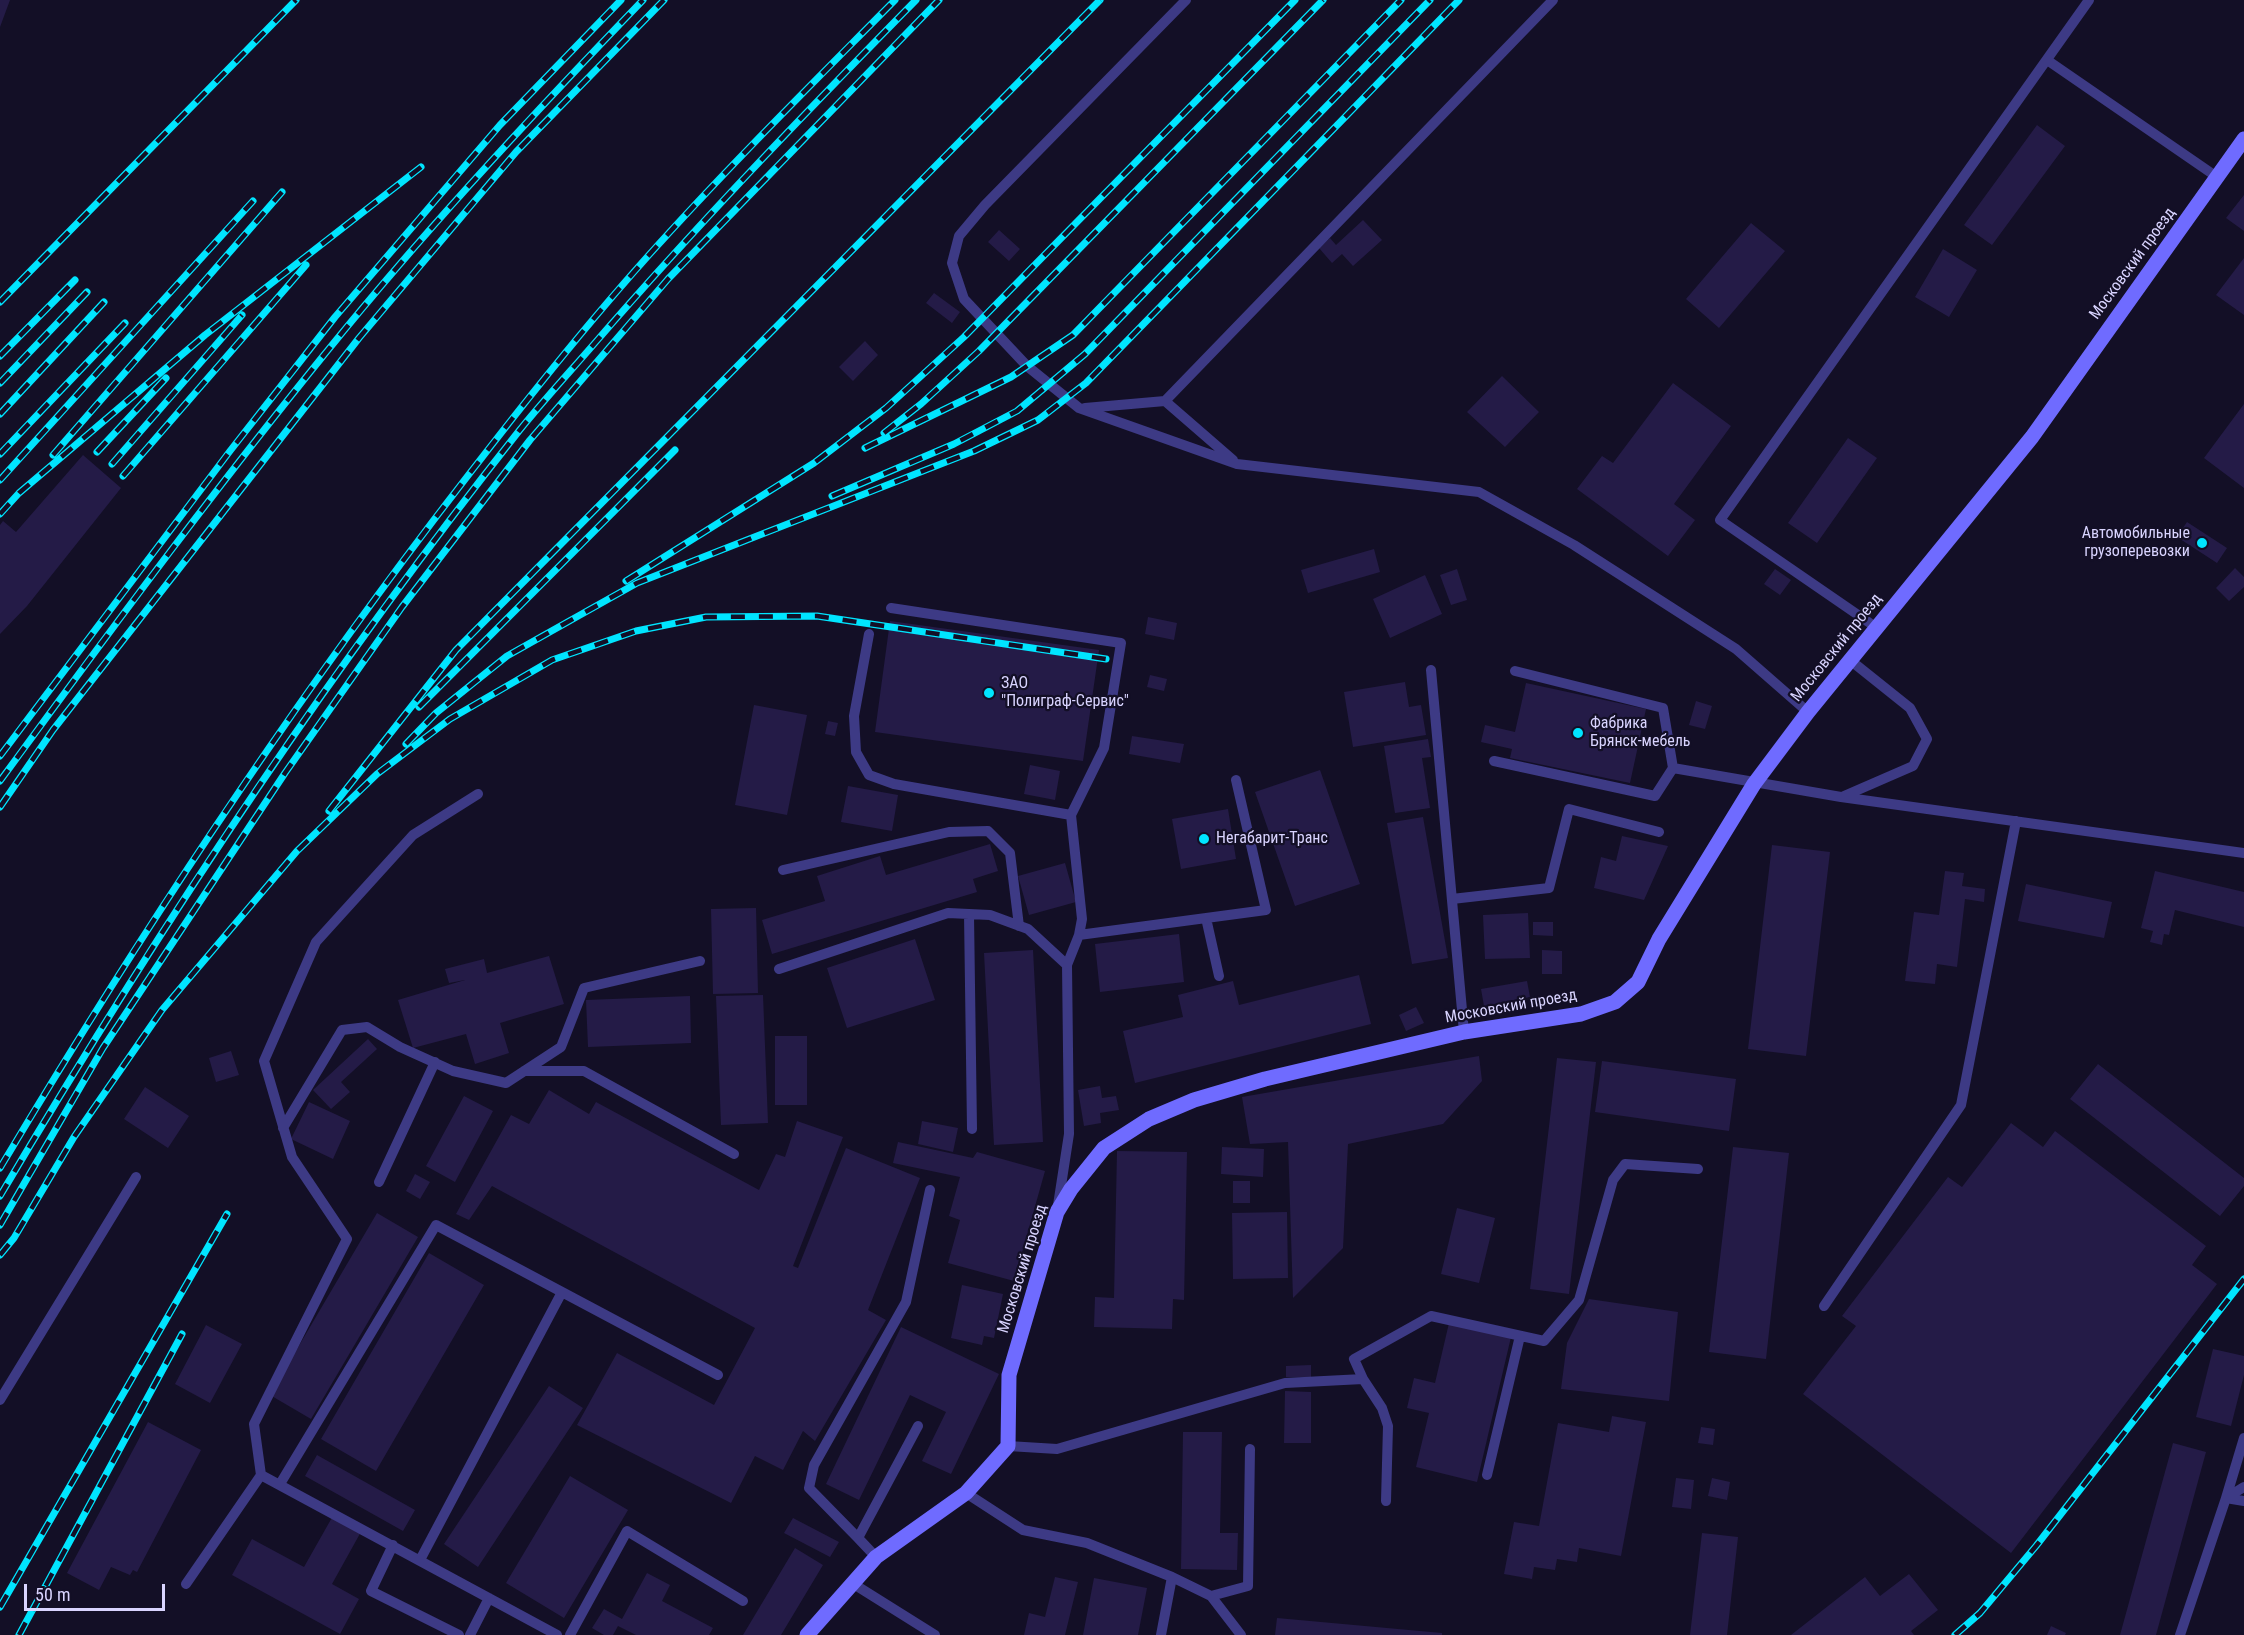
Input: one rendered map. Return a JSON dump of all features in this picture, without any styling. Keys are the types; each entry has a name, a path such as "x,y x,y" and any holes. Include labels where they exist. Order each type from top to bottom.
{"street":[{"name":"Московский проезд","path":"1008,1446 1009,1375 1057,1212 1071,1188 1104,1148 1149,1119 1194,1100 1265,1078 1464,1032 1581,1014 1615,1002 1638,982 1659,939 1754,784 1808,712 2032,437 2244,139"},
{"path":"807,1635 876,1557 966,1493 1008,1446"}],"lane":[{"path":"1186,0 986,205 959,236 952,263 963,299 1027,366 1079,408 1236,464 1479,492 1574,545 1736,649 1808,712"},
{"path":"1079,408 1165,401 1553,0"},
{"path":"1877,627 1720,520 2089,0"},
{"path":"2047,60 2217,177"},
{"path":"1165,401 1236,464"},
{"path":"891,608 1121,643 1104,748 1071,815 1082,919 1079,935 1067,965 1069,1134 1057,1212"},
{"path":"869,634 854,716 856,752 869,775 894,784 1071,815"},
{"path":"1841,797 1912,765 1927,739 1910,708 1850,660"},
{"path":"1431,670 1464,1032"},
{"path":"1494,761 1655,796 1673,768 1663,708 1515,671"},
{"path":"1673,768 1754,784 1841,797 2244,853"},
{"path":"1079,935 1266,910 1236,780"},
{"path":"186,1584 261,1475 254,1424 347,1239 292,1157 264,1061 316,942 413,835 478,794"},
{"path":"1452,899 1549,888 1569,809 1659,832"},
{"path":"1824,1306 1961,1105 2016,821"},
{"path":"783,870 949,832 988,831 1010,853 1019,926"},
{"path":"779,969 948,913 990,915 1028,929 1067,965"},
{"path":"969,914 972,1129"},
{"path":"1206,918 1219,976"},
{"path":"284,1128 342,1030 367,1027 400,1047 453,1071 506,1083 561,1047 584,988 700,961"},
{"path":"379,1182 435,1062"},
{"path":"524,1071 584,1071 734,1154"},
{"path":"1386,1501 1388,1426 1382,1408 1363,1379 1354,1359 1431,1316 1544,1341 1579,1300 1613,1180 1625,1164 1698,1169"},
{"path":"0,1400 136,1177"},
{"path":"876,1557 809,1488 814,1465 906,1302 930,1190"},
{"path":"280,1484 436,1225 718,1375"},
{"path":"420,1560 562,1292"},
{"path":"1487,1474 1520,1336"},
{"path":"1008,1446 1057,1449 1285,1383 1363,1379"},
{"path":"858,1538 918,1426"},
{"path":"2180,1635 2244,1438"},
{"path":"1210,1596 1248,1586 1250,1449"},
{"path":"261,1475 557,1635"},
{"path":"2226,1498 2244,1487"},
{"path":"966,1493 1023,1530 1087,1544 1172,1577 1210,1596 1241,1635"},
{"path":"2226,1498 2244,1502"},
{"path":"570,1635 627,1531 743,1601"},
{"path":"393,1545 371,1591 459,1635"},
{"path":"1161,1635 1172,1577"},
{"path":"852,1583 935,1635"},
{"path":"470,1635 489,1598"}],"building":[{"path":"0,0 10,0 0,27"},
{"path":"2037,125 2065,146 1992,245 1964,225"},
{"path":"2244,195 2244,231 2226,218"},
{"path":"1363,220 1382,240 1353,266 1342,254 1332,263 1319,248 1330,238 1336,245"},
{"path":"1751,223 1785,251 1719,328 1686,299"},
{"path":"999,230 1020,249 1009,261 988,242"},
{"path":"1943,249 1977,270 1949,317 1915,297"},
{"path":"2244,258 2244,315 2216,295"},
{"path":"934,293 960,312 952,323 926,303"},
{"path":"865,341 878,355 853,381 839,367"},
{"path":"1502,376 1539,412 1505,447 1467,412"},
{"path":"1673,383 1731,426 1674,504 1695,520 1668,556 1577,489 1602,456 1613,463"},
{"path":"2244,404 2244,488 2204,458"},
{"path":"1848,438 1877,458 1817,543 1788,523"},
{"path":"83,455 121,488 27,606 0,634 0,525 3,521 16,532"},
{"name":"Автомобильные грузоперевозки","path":"2187,522 2227,548 2217,563 2177,537"},
{"path":"1374,549 1380,572 1308,593 1301,570"},
{"path":"2235,568 2244,577 2244,587 2229,601 2216,588"},
{"path":"1457,569 1467,600 1451,605 1440,575"},
{"path":"1775,569 1791,580 1780,595 1764,584"},
{"path":"1425,575 1442,614 1390,638 1373,599"},
{"path":"1148,617 1177,623 1174,640 1145,634"},
{"path":"890,621 1099,650 1083,761 875,732"},
{"path":"1150,675 1167,679 1164,691 1147,687"},
{"path":"1405,682 1409,707 1421,705 1426,735 1353,747 1344,692"},
{"name":"Фабрика Брянск-мебель","path":"1526,683 1646,709 1630,783 1510,758 1512,749 1481,742 1485,725 1515,732"},
{"path":"1696,701 1712,706 1705,729 1689,725"},
{"path":"754,705 807,715 787,815 735,805"},
{"path":"828,721 838,723 835,736 825,734"},
{"path":"1132,736 1184,744 1180,763 1129,754"},
{"path":"1428,739 1431,757 1422,758 1430,808 1395,813 1384,746"},
{"path":"1030,765 1060,771 1055,800 1024,794"},
{"path":"1320,770 1360,884 1295,906 1255,792"},
{"path":"848,786 898,795 892,831 841,822"},
{"name":"Негабарит-Транс","path":"1228,809 1236,859 1181,869 1172,819"},
{"path":"1423,817 1448,958 1412,964 1387,823"},
{"path":"1622,836 1668,846 1644,900 1594,888 1601,857 1616,861"},
{"path":"990,844 998,871 973,879 977,892 772,954 762,920 825,901 817,876 880,856 886,875"},
{"path":"1772,845 1830,852 1806,1056 1748,1049"},
{"path":"1065,863 1076,902 1029,915 1018,876"},
{"path":"1945,871 1964,873 1962,886 1985,889 1984,902 1965,899 1957,967 1937,964 1935,984 1905,981 1914,912 1939,915"},
{"path":"2155,871 2244,892 2244,927 2175,910 2169,935 2164,934 2162,945 2150,942 2153,931 2141,928"},
{"path":"2026,884 2112,902 2104,938 2018,921"},
{"path":"756,908 758,993 713,994 711,909"},
{"path":"1528,913 1530,958 1485,959 1483,915"},
{"path":"1533,922 1553,922 1553,936 1533,935"},
{"path":"1179,934 1184,982 1100,992 1095,944"},
{"path":"915,939 935,1000 847,1028 827,968"},
{"path":"1033,950 1043,1142 994,1145 984,953"},
{"path":"1542,950 1562,951 1562,974 1542,974"},
{"path":"549,956 564,1004 500,1023 509,1053 475,1064 466,1034 413,1048 398,1000 465,980 449,983 445,969 484,959 487,973"},
{"path":"1359,975 1371,1024 1135,1083 1123,1031 1183,1017 1178,995 1233,981 1239,1005"},
{"path":"1527,981 1530,997 1484,1006 1481,989"},
{"path":"763,995 768,1123 721,1125 716,996"},
{"path":"690,996 691,1043 588,1047 586,1000"},
{"path":"1416,1007 1424,1023 1406,1031 1399,1015"},
{"path":"775,1036 807,1036 807,1105 775,1105"},
{"path":"368,1039 377,1049 341,1082 350,1092 331,1109 313,1090"},
{"path":"231,1051 239,1075 216,1082 209,1058"},
{"path":"1479,1056 1482,1081 1443,1124 1348,1144 1343,1248 1293,1298 1288,1142 1250,1144 1242,1097"},
{"path":"1557,1058 1596,1062 1569,1294 1530,1289"},
{"path":"1602,1061 1736,1079 1729,1131 1595,1112"},
{"path":"2098,1064 2244,1178 2244,1186 2220,1216 2070,1099"},
{"path":"1100,1086 1102,1098 1116,1096 1119,1110 1100,1113 1101,1123 1084,1126 1078,1090"},
{"path":"145,1087 189,1116 168,1148 124,1119"},
{"path":"549,1090 589,1114 596,1102 759,1190 776,1154 785,1157 797,1121 843,1137 793,1266 798,1268 846,1148 920,1178 868,1310 886,1320 815,1441 803,1431 783,1470 755,1456 731,1503 577,1425 617,1353 714,1405 755,1328 492,1186 469,1220 456,1214 511,1115 529,1124"},
{"path":"464,1096 493,1111 455,1182 426,1166"},
{"path":"309,1102 350,1121 333,1159 291,1139"},
{"path":"922,1121 958,1128 953,1152 918,1144"},
{"path":"2011,1123 2043,1147 2055,1131 2206,1246 2192,1265 2217,1284 2011,1553 1803,1394 1856,1326 1842,1316 1948,1177 1962,1187"},
{"path":"898,1142 973,1158 977,1152 1045,1171 1014,1281 948,1263 960,1220 949,1216 960,1177 893,1163"},
{"path":"1222,1147 1264,1149 1263,1177 1221,1174"},
{"path":"1733,1147 1789,1153 1766,1359 1709,1352"},
{"path":"1117,1151 1187,1152 1184,1300 1173,1299 1172,1329 1094,1327 1095,1297 1114,1298"},
{"path":"415,1174 430,1182 420,1199 406,1191"},
{"path":"1233,1181 1250,1181 1250,1203 1233,1203"},
{"path":"1457,1208 1495,1218 1479,1283 1441,1274"},
{"path":"1287,1212 1288,1278 1233,1279 1232,1213"},
{"path":"377,1213 418,1237 311,1419 270,1395"},
{"path":"429,1253 484,1285 376,1471 321,1439"},
{"path":"962,1285 1003,1294 994,1338 984,1336 982,1345 951,1338"},
{"path":"1589,1299 1678,1312 1669,1401 1561,1389 1567,1343"},
{"path":"1449,1323 1511,1337 1477,1482 1416,1467 1429,1413 1407,1408 1414,1378 1435,1383"},
{"path":"206,1325 242,1344 210,1403 175,1384"},
{"path":"901,1327 999,1374 951,1474 922,1461 946,1412 910,1395 859,1500 826,1484"},
{"path":"2213,1349 2244,1356 2244,1375 2231,1426 2196,1417"},
{"path":"1311,1365 1311,1377 1286,1377 1286,1366"},
{"path":"549,1386 583,1408 478,1567 444,1544"},
{"path":"1285,1391 1311,1392 1311,1443 1284,1443"},
{"path":"1612,1416 1646,1422 1621,1556 1579,1548 1577,1562 1557,1559 1555,1570 1534,1567 1532,1579 1504,1574 1514,1522 1539,1526 1558,1423 1609,1432"},
{"path":"148,1422 201,1450 137,1572 133,1570 130,1575 111,1567 99,1590 67,1573"},
{"path":"1701,1427 1715,1429 1713,1445 1698,1443"},
{"path":"1183,1432 1222,1432 1220,1533 1238,1533 1237,1570 1181,1569"},
{"path":"2173,1443 2206,1452 2156,1635 2120,1635"},
{"path":"317,1455 415,1510 403,1531 305,1476"},
{"path":"570,1476 628,1510 564,1618 506,1583"},
{"path":"1676,1478 1694,1480 1691,1509 1672,1507"},
{"path":"1712,1478 1730,1482 1727,1500 1708,1496"},
{"path":"334,1514 362,1530 332,1584 359,1599 340,1634 232,1575 252,1539 304,1567"},
{"path":"793,1518 839,1542 830,1557 784,1533"},
{"path":"1702,1533 1738,1537 1727,1635 1690,1635"},
{"path":"795,1548 823,1565 781,1635 743,1635"},
{"path":"647,1573 670,1585 662,1601 713,1628 709,1635 636,1635 618,1626 613,1635 604,1635 592,1628 604,1609 622,1619"},
{"path":"1909,1574 1938,1610 1911,1631 1914,1635 1791,1635 1865,1577 1880,1596"},
{"path":"1055,1577 1078,1582 1065,1635 1024,1635 1029,1613 1045,1617"},
{"path":"1094,1578 1147,1588 1138,1635 1083,1635"},
{"path":"1277,1618 1442,1633 1442,1635 1275,1635"},
{"path":"2051,1626 2066,1633 2065,1635 2047,1635"}],"railway":[{"path":"0,302 296,0"},
{"path":"0,756 230,451 335,317 500,125 621,0"},
{"path":"0,781 213,496 346,328 491,161 643,0"},
{"path":"0,807 53,730 359,338 516,152 664,0"},
{"path":"0,1168 102,1002 208,838 318,678 433,521 565,353 648,256 739,158 895,0"},
{"path":"0,1196 59,1097 181,903 310,712 445,527 534,412 672,256 752,169 916,0"},
{"path":"0,1225 103,1048 285,773 402,607 530,440 668,279 939,0"},
{"path":"329,811 456,650 1100,0"},
{"path":"626,581 814,463 886,408 964,337 1295,0"},
{"path":"884,433 921,404 979,351 1323,0"},
{"path":"865,448 1011,377 1073,335 1401,0"},
{"path":"832,496 954,444 1017,411 1085,354 1430,0"},
{"path":"406,744 436,713 507,656 637,583 974,451 1038,420 1086,383 1459,0"},
{"path":"0,514 19,493 205,335 421,167"},
{"path":"53,455 282,192"},
{"path":"0,480 253,201"},
{"path":"123,476 306,265"},
{"path":"0,356 75,280"},
{"path":"0,383 87,292"},
{"path":"0,414 104,302"},
{"path":"112,464 242,315"},
{"path":"0,454 125,323"},
{"path":"97,452 166,378"},
{"path":"419,707 675,450"},
{"path":"0,1255 14,1238 74,1137 162,1010 297,851 377,774 450,719 552,660 636,631 706,617 817,616 1106,659"},
{"path":"0,1607 227,1214"},
{"path":"1955,1635 1980,1613 2036,1546 2244,1279"},
{"path":"19,1635 182,1334"}],"place":[{"name":"Автомобильные грузоперевозки","path":"2202,543"},
{"name":"ЗАО \"Полиграф-Сервис\"","path":"989,693"},
{"name":"Фабрика Брянск-мебель","path":"1578,733"},
{"name":"Негабарит-Транс","path":"1204,839"}]}
